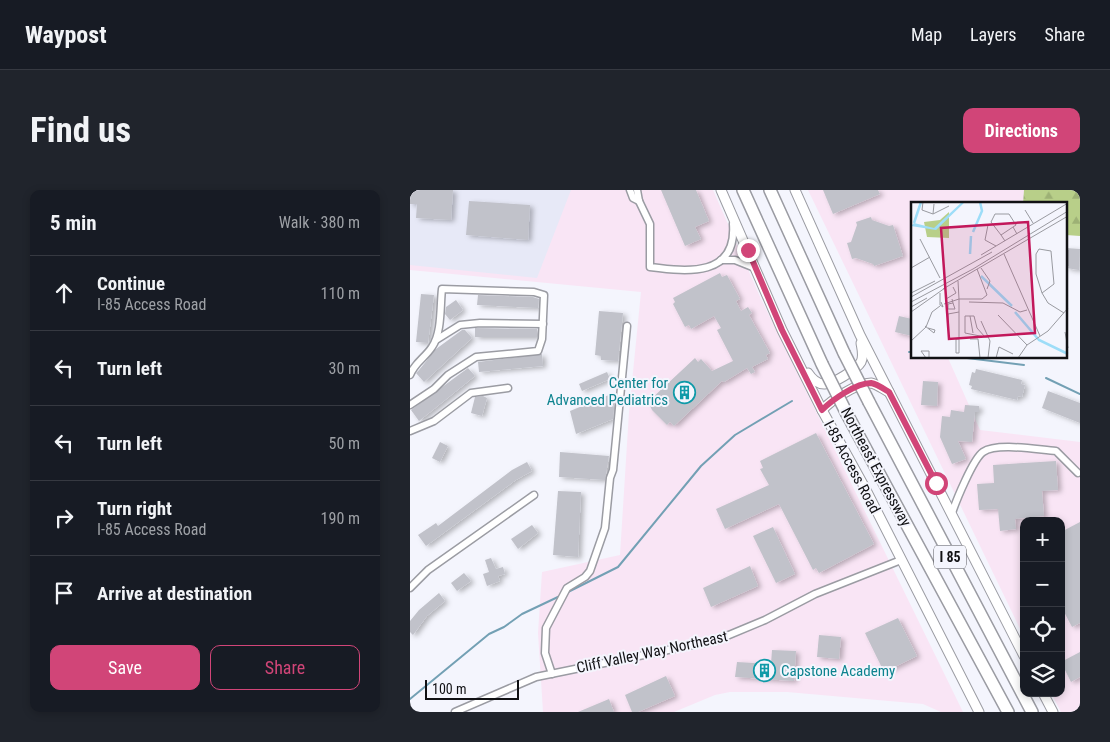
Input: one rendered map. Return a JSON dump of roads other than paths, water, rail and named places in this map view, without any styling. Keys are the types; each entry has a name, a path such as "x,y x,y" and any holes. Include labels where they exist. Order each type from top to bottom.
{"highway":[{"name":"Northeast Expressway","path":"744,190 822,364 847,414 1008,712"},
{"name":"Northeast Expressway","path":"770,190 844,353 1032,712"}],"main road":[{"name":"I-85 Access Road","path":"721,190 782,330 979,712"},
{"path":"795,190 860,335 1022,652"},
{"path":"782,330 811,377 824,384 830,384 856,369 861,363 860,335"},
{"path":"822,410 833,398 869,383 889,392"},
{"path":"833,398 830,413 835,435"},
{"path":"1045,697 1053,712"}],"street":[{"path":"630,190 633,198 639,201"},
{"path":"637,190 639,201 650,224 650,267 689,271 721,260 735,260 755,268"},
{"path":"721,260 734,242 733,218"},
{"path":"410,375 413,366 431,348 436,340 442,289 534,292 544,295 542,339 538,351 476,357 456,369 434,390 410,405"},
{"path":"436,340 460,326 480,323 543,324"},
{"path":"552,674 545,653 546,628 567,588 585,577 590,571 605,528 610,478 613,470 627,326"},
{"path":"410,431 434,421 471,393 508,388"},
{"path":"952,514 970,472 982,452 993,448 1056,451 1078,473"},
{"path":"410,588 428,570 534,495"},
{"name":"Cliff Valley Way Northeast","path":"455,712 536,677 717,640 765,620 815,594 901,560"}],"waterway":[{"path":"975,359 1024,365"},
{"path":"1046,378 1080,394"},
{"path":"566,593 618,567 701,466 735,435 792,401"},
{"path":"410,699 489,634 504,627 522,614 560,596"}],"place":[{"name":"Center for Advanced Pediatrics","path":"684,392"},
{"name":"Capstone Academy","path":"765,671"}]}
